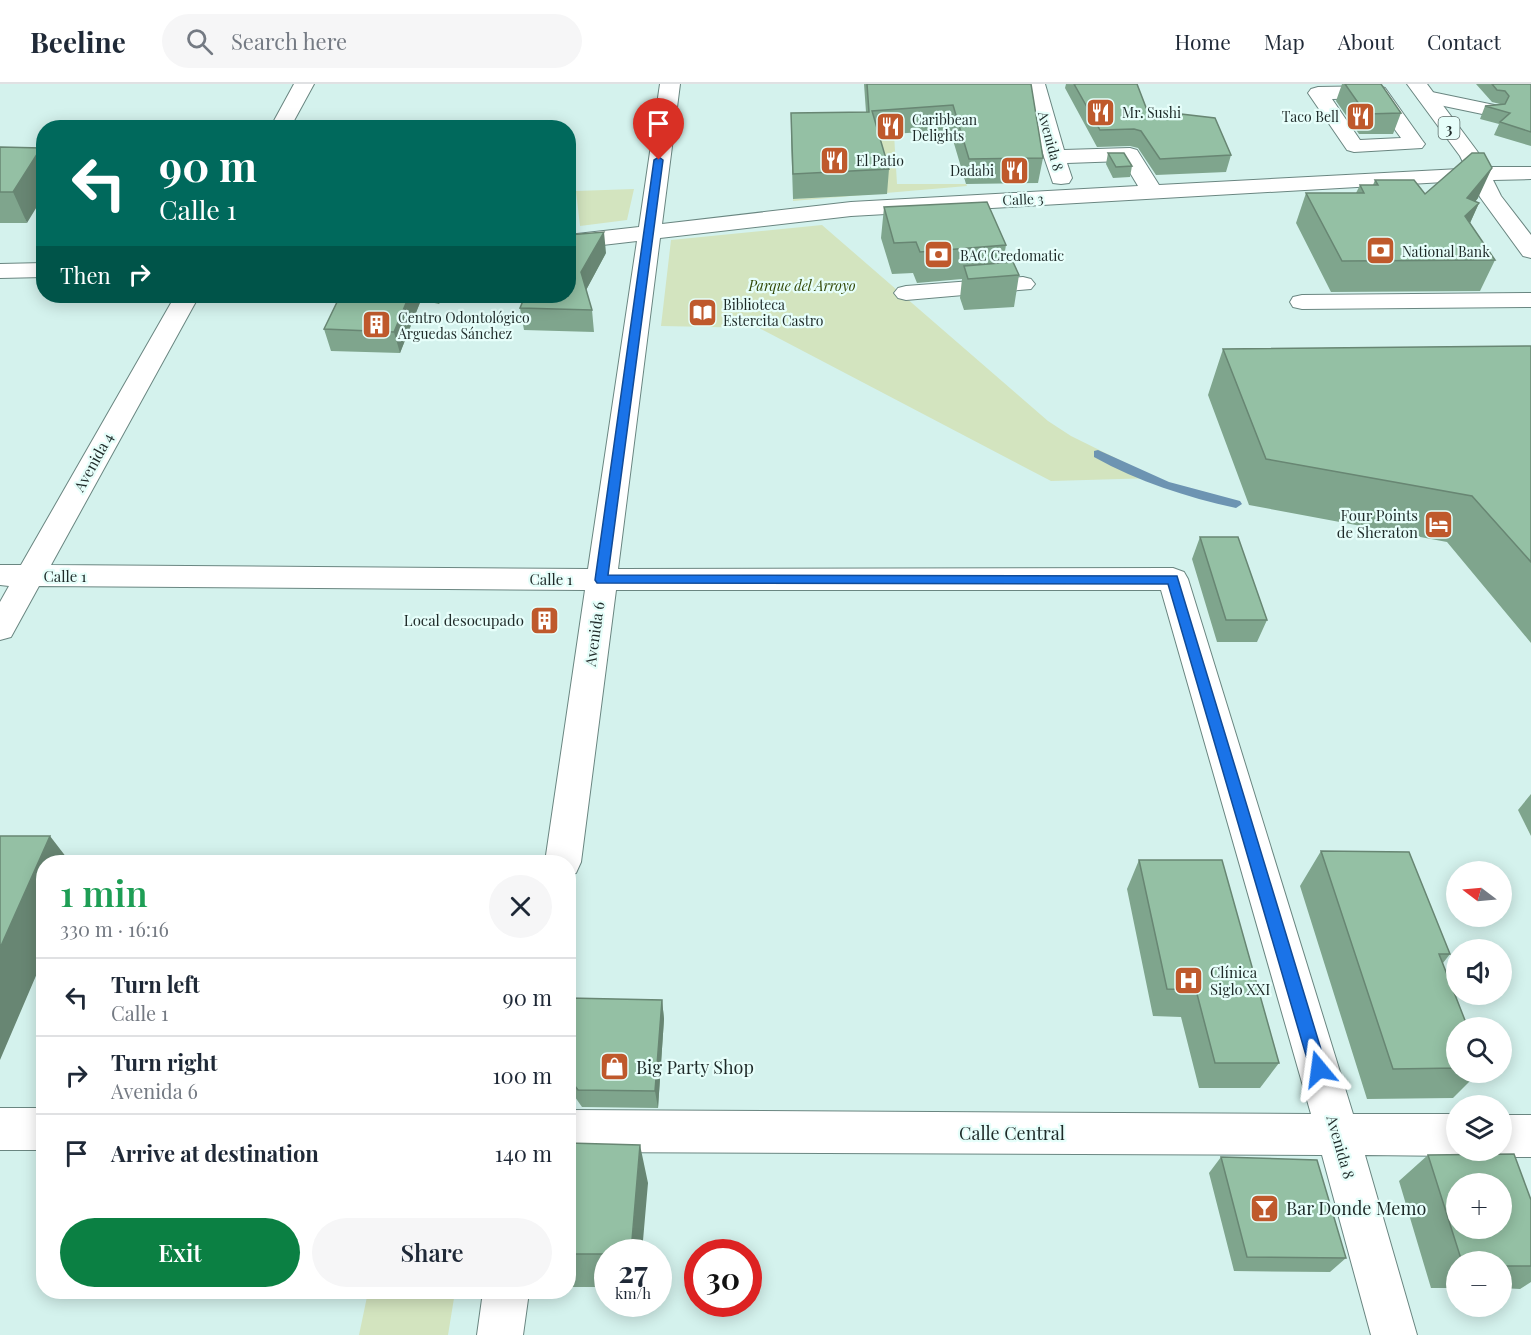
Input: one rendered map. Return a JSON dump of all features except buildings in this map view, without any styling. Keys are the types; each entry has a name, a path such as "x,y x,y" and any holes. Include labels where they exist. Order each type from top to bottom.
{"street":[{"path":"284,120 304,84"},
{"name":"Avenida 6","path":"564,855 670,84"},
{"name":"Avenida 8","path":"1035,84 1045,148 1067,198"},
{"path":"1422,91 1492,110"},
{"name":"3","path":"1422,91 1470,155 1479,174"},
{"path":"1442,118 1500,130"},
{"path":"1045,148 1130,154 1153,193"},
{"name":"Calle 3","path":"576,241 851,210 1479,174 1531,173"},
{"path":"1479,174 1491,196 1531,251"},
{"path":"0,271 36,270"},
{"path":"915,301 1027,293"},
{"path":"1302,302 1531,300"},
{"name":"Avenida 4","path":"0,629 183,303"},
{"name":"Calle 1","path":"0,575 601,580 1173,579"},
{"name":"Avenida 8","path":"1173,579 1338,1135 1394,1335"},
{"path":"0,1129 36,1129"},
{"name":"Calle Central","path":"576,1131 1446,1135"},
{"path":"1512,1136 1531,1136"},
{"path":"500,1335 505,1299"}],"green space":[{"path":"894,134 897,184 966,184 967,186 793,201 793,199 834,197 871,136"},
{"path":"634,189 627,220 580,226 576,191"},
{"name":"Parque del Arroyo","path":"822,225 1048,421 1071,436 1156,478 1051,481 759,328 661,326 671,240"},
{"path":"367,1299 454,1299 448,1335 359,1335"}],"waterway":[{"path":"1098,454 1130,471 1165,485 1236,504"}],"place":[{"name":"Mr. Sushi","path":"1101,112"},
{"name":"Taco Bell","path":"1360,116"},
{"name":"Caribbean Delights","path":"891,127"},
{"name":"El Patio","path":"835,160"},
{"name":"Dadabi","path":"1015,170"},
{"name":"National Bank","path":"1381,251"},
{"name":"BAC Credomatic","path":"939,255"},
{"name":"Biblioteca Estercita Castro","path":"702,312"},
{"name":"Centro Odontológico Arguedas Sánchez","path":"377,325"},
{"name":"Four Points de Sheraton","path":"1439,524"},
{"name":"Local desocupado","path":"545,620"},
{"name":"Clínica Siglo XXI","path":"1189,981"},
{"name":"Big Party Shop","path":"615,1067"},
{"name":"Bar Donde Memo","path":"1265,1208"}],"route":[{"path":"659,160 601,580 1173,579 1319,1069"}]}
